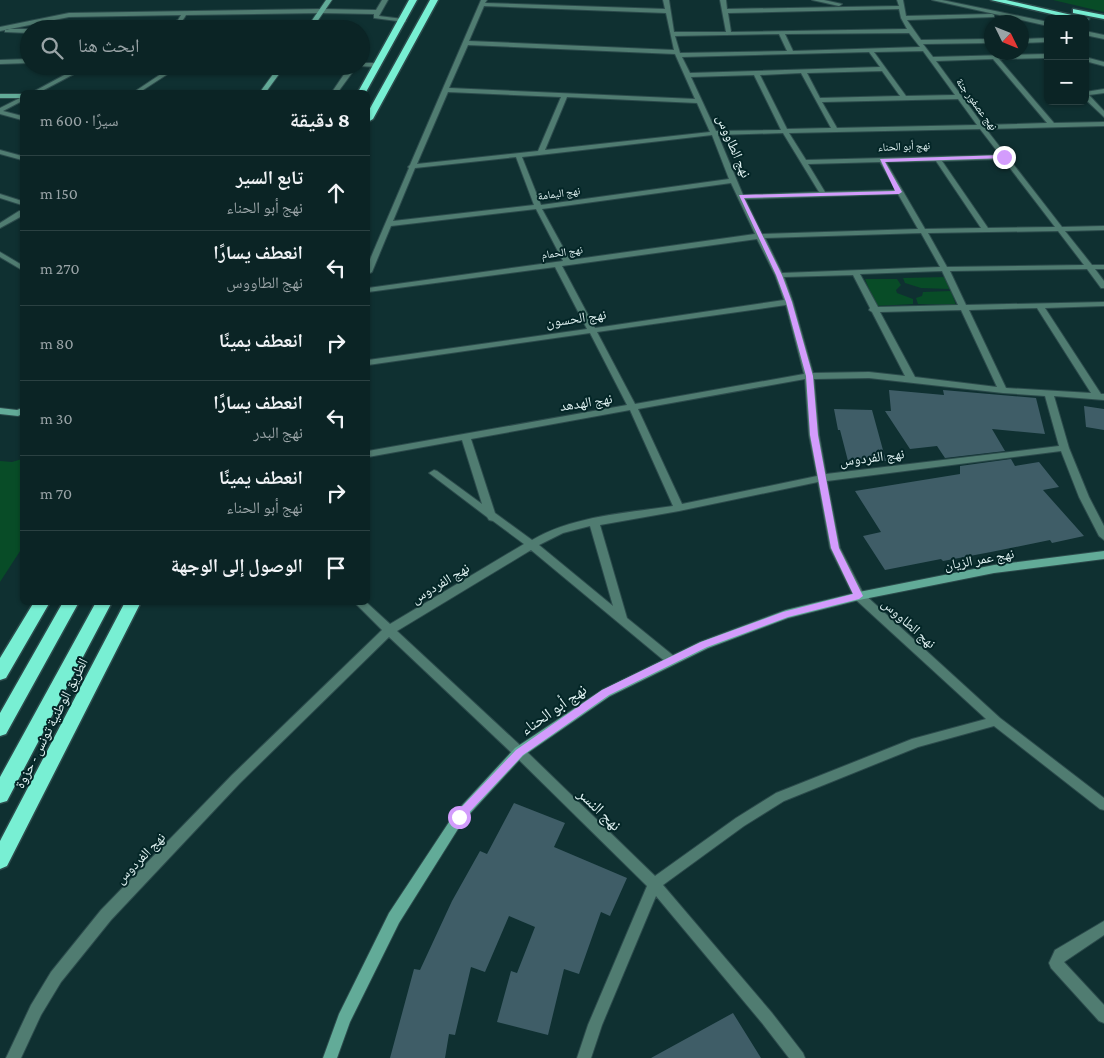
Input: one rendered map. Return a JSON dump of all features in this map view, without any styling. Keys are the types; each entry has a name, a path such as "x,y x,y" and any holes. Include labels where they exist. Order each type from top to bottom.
{"highway":[{"path":"363,90 413,0"},
{"path":"370,115 434,0"},
{"path":"995,0 1066,15"},
{"path":"1029,0 1104,17"},
{"path":"1089,20 1104,23"},
{"path":"0,673 40,605"},
{"path":"0,729 69,605"},
{"path":"0,795 102,605"},
{"name":"الطريق الوطنية تونس - حزوة","path":"0,860 131,605"}],"street":[{"path":"316,20 329,0"},
{"path":"384,0 376,17 403,21"},
{"path":"723,0 729,33"},
{"path":"815,0 860,8"},
{"path":"935,0 1005,15"},
{"path":"370,267 411,167 483,2 665,6"},
{"path":"725,11 860,8 901,4"},
{"name":"نهج عصفور جنة","path":"901,4 904,18 911,31 1004,157 1104,286"},
{"name":"نهج الطاووس","path":"665,6 678,54 689,75 733,181 779,275 789,302 809,376 814,435 835,548 859,596 996,720 1104,804"},
{"path":"41,20 69,15 322,11 377,12"},
{"path":"184,20 212,13"},
{"path":"181,20 184,14"},
{"path":"904,18 984,16"},
{"path":"1029,20 1044,23"},
{"path":"0,30 20,25"},
{"path":"0,30 20,31"},
{"path":"672,34 911,31"},
{"path":"781,32 791,53"},
{"path":"1089,34 1104,37"},
{"path":"1029,40 1044,40"},
{"path":"920,42 984,41"},
{"path":"466,43 678,54 925,49"},
{"path":"871,50 903,97"},
{"path":"1029,56 1044,56"},
{"path":"932,59 984,57"},
{"path":"997,60 1052,125"},
{"path":"1089,60 1104,64"},
{"path":"0,62 20,61"},
{"path":"370,65 378,65"},
{"path":"689,75 884,69"},
{"path":"803,72 835,130"},
{"path":"756,73 785,131 805,162 822,194"},
{"path":"40,90 69,75"},
{"path":"140,90 163,75"},
{"path":"264,90 275,75"},
{"path":"336,90 346,75"},
{"path":"446,90 699,101"},
{"path":"1089,94 1104,92"},
{"path":"540,153 565,95"},
{"path":"0,96 20,98"},
{"path":"819,100 960,97"},
{"path":"0,111 20,99"},
{"path":"1089,99 1104,115"},
{"path":"0,111 20,117"},
{"path":"411,167 714,133 1104,124"},
{"path":"0,152 20,157"},
{"path":"518,155 538,207 567,262"},
{"name":"نهج أبو الحناء","path":"805,162 1004,157"},
{"path":"938,159 987,231"},
{"path":"882,160 965,307 1003,390"},
{"name":"نهج اليمامة","path":"388,224 538,207 733,181"},
{"path":"741,197 899,192"},
{"path":"0,196 20,202"},
{"path":"0,226 20,214"},
{"name":"نهج الحمام","path":"370,290 760,236 1104,228"},
{"path":"0,254 20,267"},
{"path":"557,264 634,408 679,508"},
{"path":"779,275 1104,266"},
{"path":"855,272 873,310 911,379"},
{"name":"نهج الحسون","path":"370,363 592,329 789,302"},
{"path":"873,310 1104,304"},
{"path":"1040,306 1101,397"},
{"name":"نهج الهدهد","path":"370,454 809,376 843,374 911,379 1003,390 1101,397"},
{"path":"1049,394 1064,448 1084,497 1104,536"},
{"path":"0,411 20,412"},
{"path":"465,436 492,518"},
{"name":"نهج الفردوس","path":"13,1058 36,1010 56,977 106,916 236,779 389,630 532,545 560,530 594,522 679,508 823,478 1064,448"},
{"path":"434,473 492,518 532,545 671,660"},
{"path":"594,522 623,620"},
{"name":"نهج عمر الزيان","path":"859,596 994,569 1104,555"},
{"name":"نهج أبو الحناء","path":"330,1058 344,1019 394,918 459,817 519,752 606,692 671,660 704,645 786,614 859,596"},
{"name":"نهج النسر","path":"362,605 519,752 654,884 767,1018 798,1058"},
{"path":"584,1058 595,1025 654,884 740,822 780,797 916,743 996,720"},
{"path":"1104,927 1060,955 1056,963 1104,1016"}],"green space":[{"path":"1053,0 1104,0 1104,12"},
{"path":"946,277 950,289 921,288 905,283 903,278"},
{"path":"865,279 897,279 901,285 896,290 897,293 913,299 913,304 876,306"},
{"path":"951,291 956,305 918,304 916,298 922,296 923,292"},
{"path":"20,460 20,551 0,582 0,461 12,462"}],"building":[{"path":"889,390 944,395 943,390 1036,398 1045,434 992,429 1005,451 945,458 937,446 910,449 885,411 891,411"},
{"path":"1084,406 1104,409 1104,430 1086,427"},
{"path":"834,409 872,410 886,461 848,461 840,430 838,430"},
{"path":"1011,459 1015,466 1039,462 1059,487 1043,490 1084,536 1052,543 1050,540 943,561 941,559 885,570 863,536 881,532 855,491 960,474 960,466"},
{"path":"514,803 565,823 554,847 627,878 610,916 601,912 579,974 564,969 548,1035 497,1022 511,971 517,973 535,927 509,916 485,972 471,967 455,1035 449,1034 445,1058 390,1058 414,969 420,970 452,901 480,851 487,854"},
{"path":"733,1013 761,1058 651,1058"}],"route":[{"path":"459,817 519,752 606,692 704,645 786,614 859,596 841,564 835,548 814,435 809,376 789,302 779,275 741,197 899,192 882,160 1004,157"}]}
